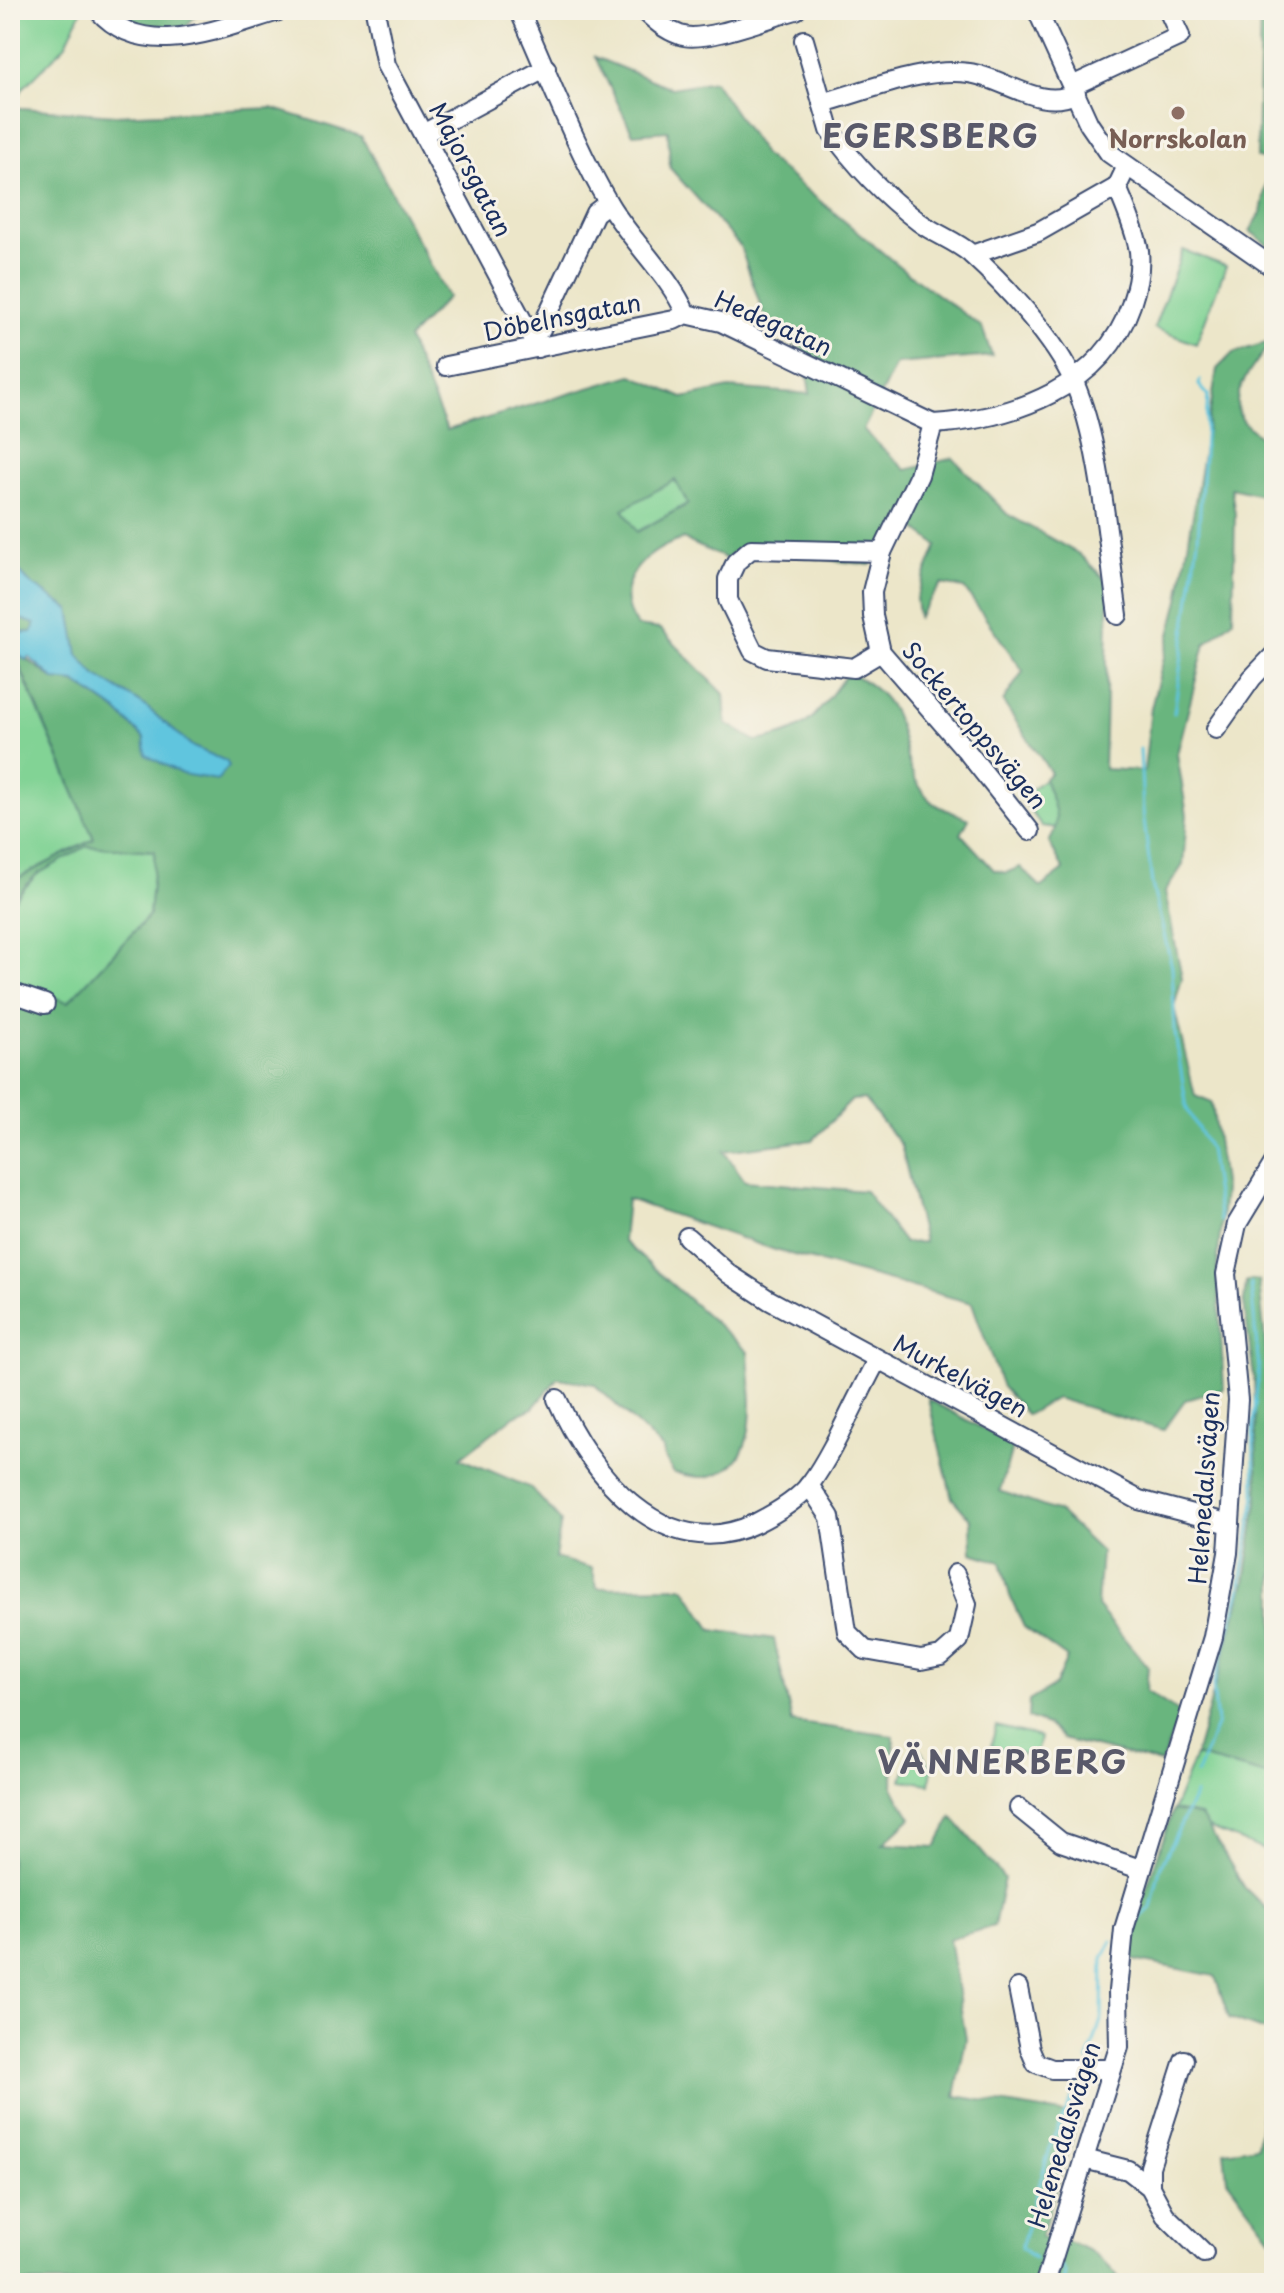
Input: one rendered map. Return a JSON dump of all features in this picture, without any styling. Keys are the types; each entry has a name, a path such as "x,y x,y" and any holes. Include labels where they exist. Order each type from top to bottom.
{"street":[{"path":"98,10 120,29 158,38 201,33 282,10"},
{"name":"Majorsgatan","path":"375,10 386,65 533,341"},
{"name":"Hedegatan","path":"519,10 608,203 640,251 680,300 686,314 721,322 933,424 971,422 1010,411 1074,381 1096,364 1124,324 1139,282 1139,252 1117,187"},
{"path":"644,10 659,25 682,37 708,35 795,10"},
{"path":"1037,10 1098,141 1127,166 1274,268"},
{"path":"822,103 948,73 981,75 1043,98 1063,99 1074,90 1180,36 1168,10"},
{"path":"804,40 830,130 838,141 890,198 921,224 972,255 1021,303 1074,381 1095,456 1118,615"},
{"path":"423,134 546,68"},
{"path":"972,255 1038,232 1117,187 1127,166"},
{"path":"533,341 595,213 608,203"},
{"name":"Döbelnsgatan","path":"446,366 533,341 674,320 686,314"},
{"name":"Sockertoppsvägen","path":"933,424 919,475 882,552 872,592 873,616 881,652 965,749 1030,831"},
{"path":"881,652 854,668 767,658 753,651 728,600 728,579 736,562 751,549 882,552"},
{"path":"1216,729 1252,678 1274,655"},
{"path":"10,992 45,1004"},
{"name":"Helenedalsvägen","path":"1045,2283 1119,2047 1119,1958 1140,1869 1213,1637 1228,1553 1238,1400 1226,1274 1237,1224 1274,1163"},
{"name":"Murkelvägen","path":"687,1237 729,1274 769,1300 1139,1500 1230,1524"},
{"path":"557,1399 575,1439 604,1478 632,1506 677,1530 739,1532 776,1514 809,1485 877,1360"},
{"path":"809,1485 830,1517 847,1632 865,1650 921,1660 941,1656 959,1640 967,1604 955,1574"},
{"path":"1019,1808 1061,1842 1140,1869"},
{"path":"1018,1988 1030,2049 1036,2063 1052,2069 1111,2069"},
{"path":"1150,2187 1150,2167 1184,2060"},
{"path":"1084,2159 1128,2170 1150,2187 1165,2215 1204,2253"}],"green space":[{"path":"10,10 82,10 65,46 23,88 13,107 10,107"},
{"path":"103,10 200,10 185,28 136,30"},
{"path":"1260,10 1274,10 1274,250 1250,231 1261,213 1270,161 1257,158"},
{"path":"595,57 671,88 714,81 764,155 905,271 982,327 992,356 896,364 863,430 906,470 953,458 1007,514 1079,554 1109,583 1104,769 1144,771 1151,708 1179,600 1217,369 1233,353 1272,341 1242,384 1238,409 1243,421 1274,444 1274,498 1231,488 1235,514 1233,620 1205,644 1177,754 1187,815 1183,865 1165,892 1182,978 1174,1007 1195,1096 1212,1103 1224,1190 1217,1267 1224,1389 1185,1400 1163,1430 1056,1398 1027,1415 1002,1387 972,1303 775,1250 627,1199 623,1241 748,1352 750,1427 737,1459 725,1471 706,1477 674,1473 664,1457 663,1449 594,1384 558,1378 533,1408 514,1416 460,1458 531,1488 561,1521 555,1558 592,1568 597,1588 684,1587 712,1630 774,1639 792,1722 894,1736 893,1789 911,1818 883,1844 936,1847 952,1817 1004,1878 994,1926 949,1939 966,2039 955,2096 1080,2116 1041,2237 1066,2241 1087,2250 1106,2264 1122,2283 10,2283 10,983 68,1002 149,916 155,851 87,846 36,875 10,904 10,848 18,878 94,839 15,655 10,654 10,642 14,650 55,680 74,682 116,710 144,738 225,761 193,747 144,705 95,675 78,656 70,610 30,583 10,562 10,107 115,115 272,108 361,136 448,297 408,339 447,430 632,375 683,398 729,388 810,394 804,350 769,330 740,246 670,168 668,131 633,134","holes":["675,480 688,504 637,532 623,509","906,521 937,545 916,598 918,617 941,584 964,588 1023,671 1003,702 1051,773 1044,779 1056,818 1049,842 1064,870 1041,887 1020,867 1006,873 994,870 961,834 969,819 929,799 909,764 895,715 886,700 871,686 848,672 811,719 790,732 756,741 726,723 724,694 660,629 637,626 626,597 634,572 644,561 655,552 683,539 727,559 733,552 775,553 870,565","864,1099 901,1145 924,1242 904,1243 865,1191 745,1181 724,1151 813,1140 852,1100"]},
{"path":"1183,250 1226,266 1196,344 1154,328"},
{"path":"675,480 688,503 636,533 623,509"},
{"path":"10,615 35,623 32,632 19,633 10,639"},
{"path":"10,654 14,655 94,839 18,878 10,848"},
{"path":"1044,779 1058,815 1058,828 1042,826 1021,798"},
{"path":"87,846 155,851 149,915 68,1003 10,983 10,904 36,875"},
{"path":"1259,1281 1267,1361 1274,1358 1274,1777 1195,1756 1245,1582 1258,1495 1254,1378 1244,1302 1246,1282"},
{"path":"928,1399 1013,1445 1000,1491 1059,1512 1101,1552 1097,1606 1148,1667 1146,1691 1181,1714 1161,1763 1062,1739 1050,1726 1028,1718 1029,1701 1055,1685 1067,1658 1024,1627 1010,1596 1001,1562 972,1553 971,1520 952,1498"},
{"path":"996,1726 1040,1737 1035,1757 991,1746"},
{"path":"920,1750 932,1768 930,1784 902,1780 908,1762"},
{"path":"1195,1756 1274,1777 1274,1854 1206,1827 1200,1815 1173,1810"},
{"path":"1173,1810 1201,1816 1245,1888 1274,1916 1274,2242 1227,2179 1224,2151 1257,2146 1273,2034 1229,2018 1215,1976 1123,1958"}],"water":[{"path":"10,562 30,583 70,610 78,655 95,675 144,705 193,747 226,761 229,766 217,780 182,774 146,755 144,738 116,710 75,682 55,680 29,657 25,660 14,650 10,639 19,633 32,632 35,624 10,615"}],"waterway":[{"path":"1174,713 1198,539 1208,395 1199,385 1200,380"},
{"path":"1140,749 1143,812 1152,884 1172,967 1175,1033 1187,1109 1209,1148 1220,1221"},
{"path":"1197,1774 1217,1723 1213,1687 1240,1590 1255,1495 1253,1423 1259,1369 1251,1284"},
{"path":"1134,1924 1151,1908 1160,1868 1195,1794"},
{"path":"1088,2061 1102,2017 1103,1958 1112,1941"},
{"path":"1034,2258 1021,2248 1052,2141 1083,2076"},
{"path":"1061,2266 1065,2273 1063,2283"}],"place":[{"name":"Norrskolan","path":"1178,113"}],"district":[{"name":"EGERSBERG","path":"931,137"},
{"name":"VÄNNERBERG","path":"1003,1763"}]}
